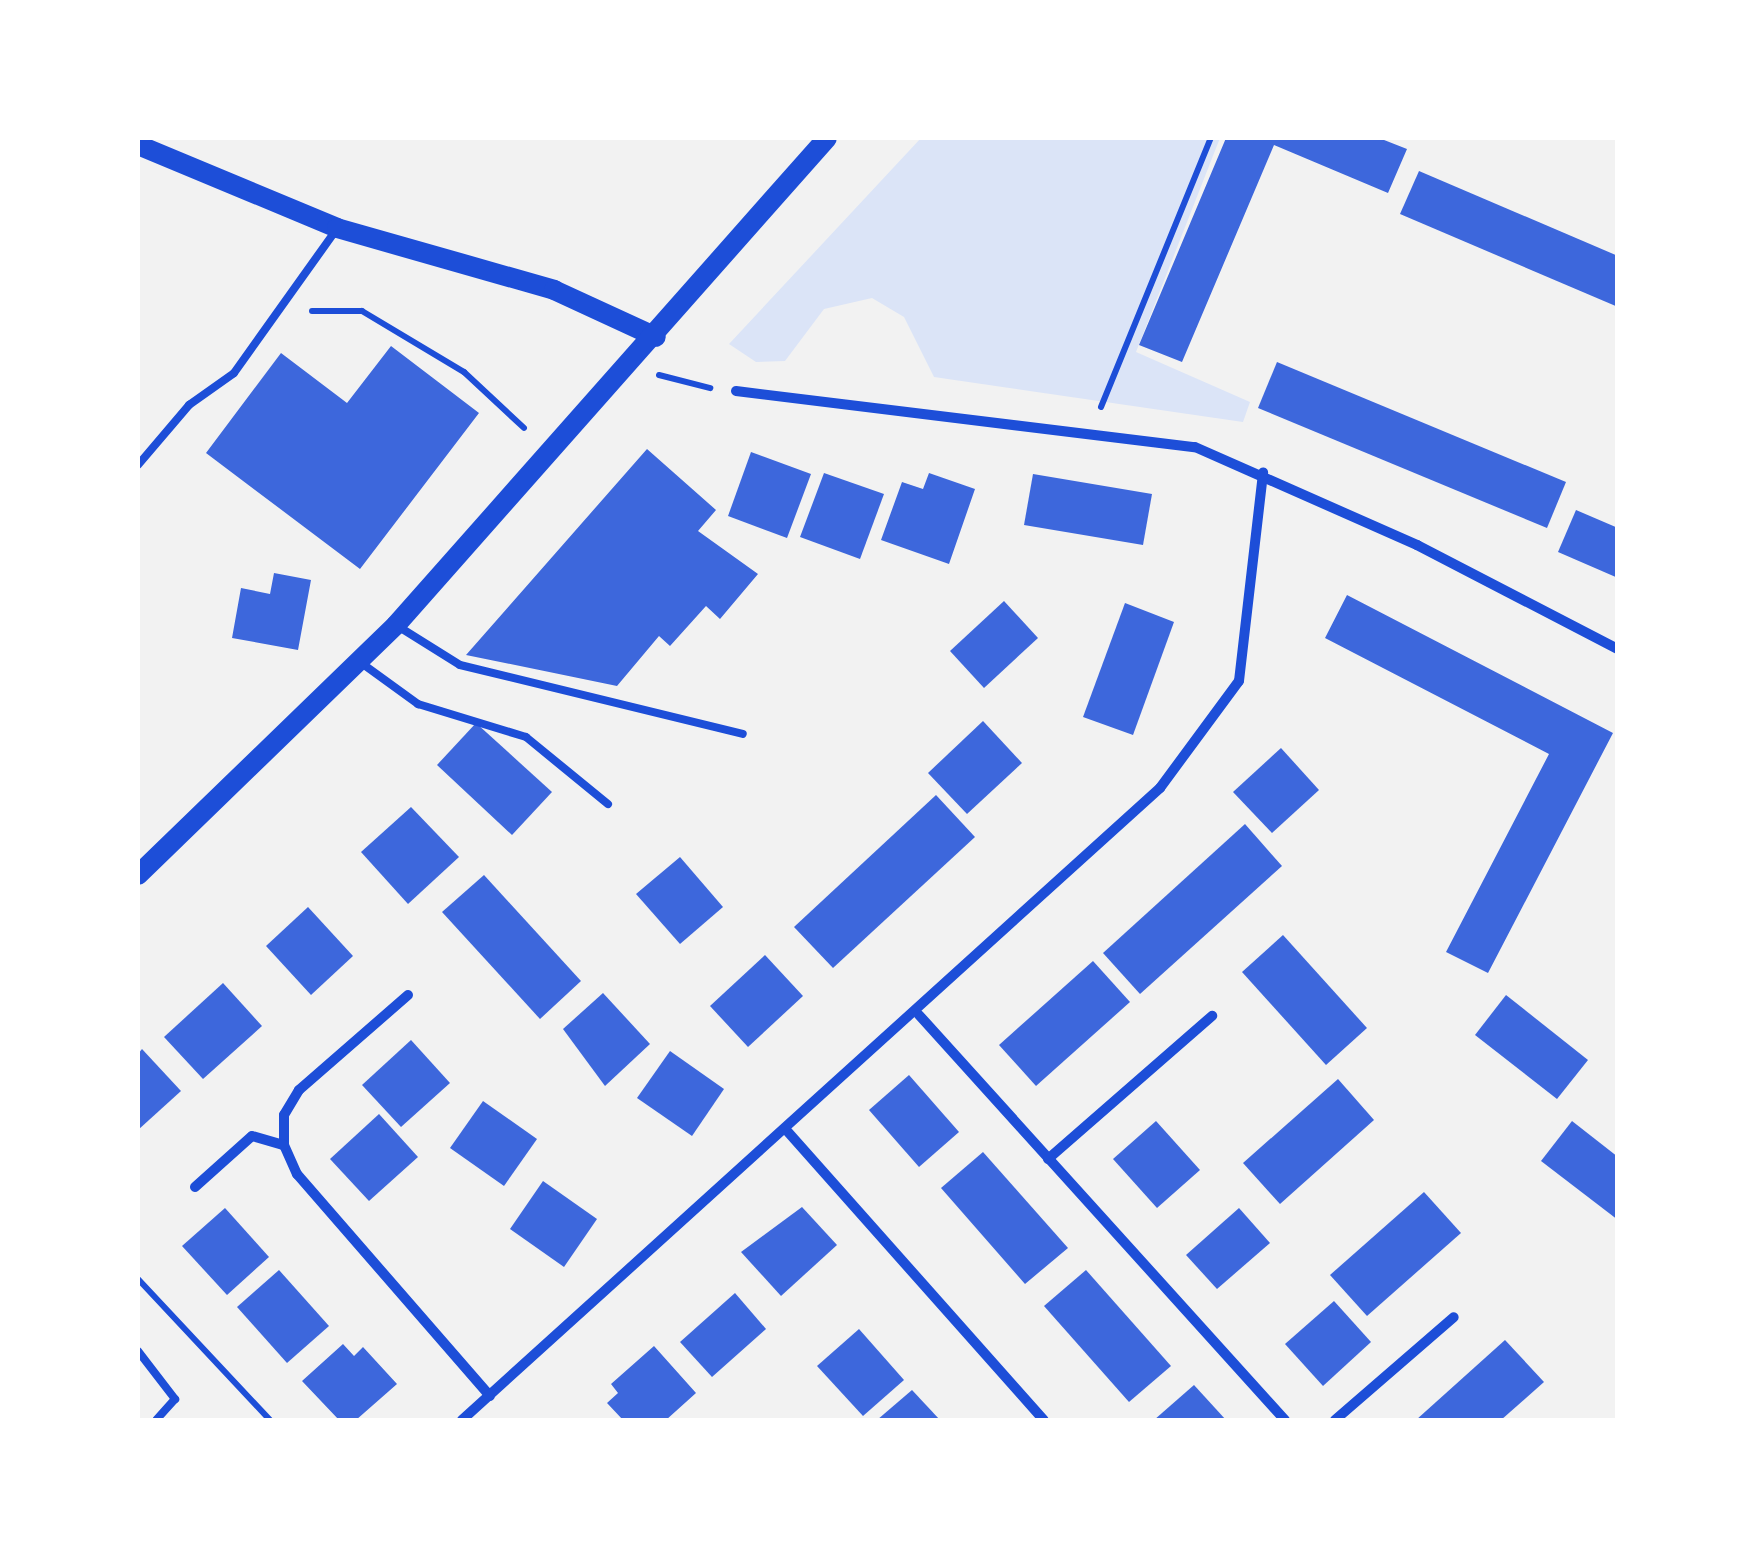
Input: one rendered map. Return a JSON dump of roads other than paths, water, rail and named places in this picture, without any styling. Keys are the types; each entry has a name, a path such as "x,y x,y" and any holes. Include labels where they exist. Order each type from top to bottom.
{"main road":[{"path":"138,874 396,625 630,366 828,138"},
{"path":"138,144 338,228 554,290 656,336"}],"street":[{"path":"736,391 1090,431 1196,447 1263,472 1618,649"},
{"path":"462,1420 918,1015 1160,788 1239,682 1263,472"},
{"path":"408,996 299,1090 284,1115 284,1145 297,1174 490,1396"},
{"path":"918,1015 1285,1420"},
{"path":"1048,1159 1212,1016"},
{"path":"788,1132 1040,1416 1026,1420"},
{"path":"195,1187 252,1136 284,1145"},
{"path":"1335,1420 1454,1318"}],"lane":[{"path":"138,465 189,405 234,373 338,228"},
{"path":"396,625 460,665 743,734"},
{"path":"360,662 418,704 526,737 608,804"},
{"path":"138,1352 175,1399 156,1420"}]}
